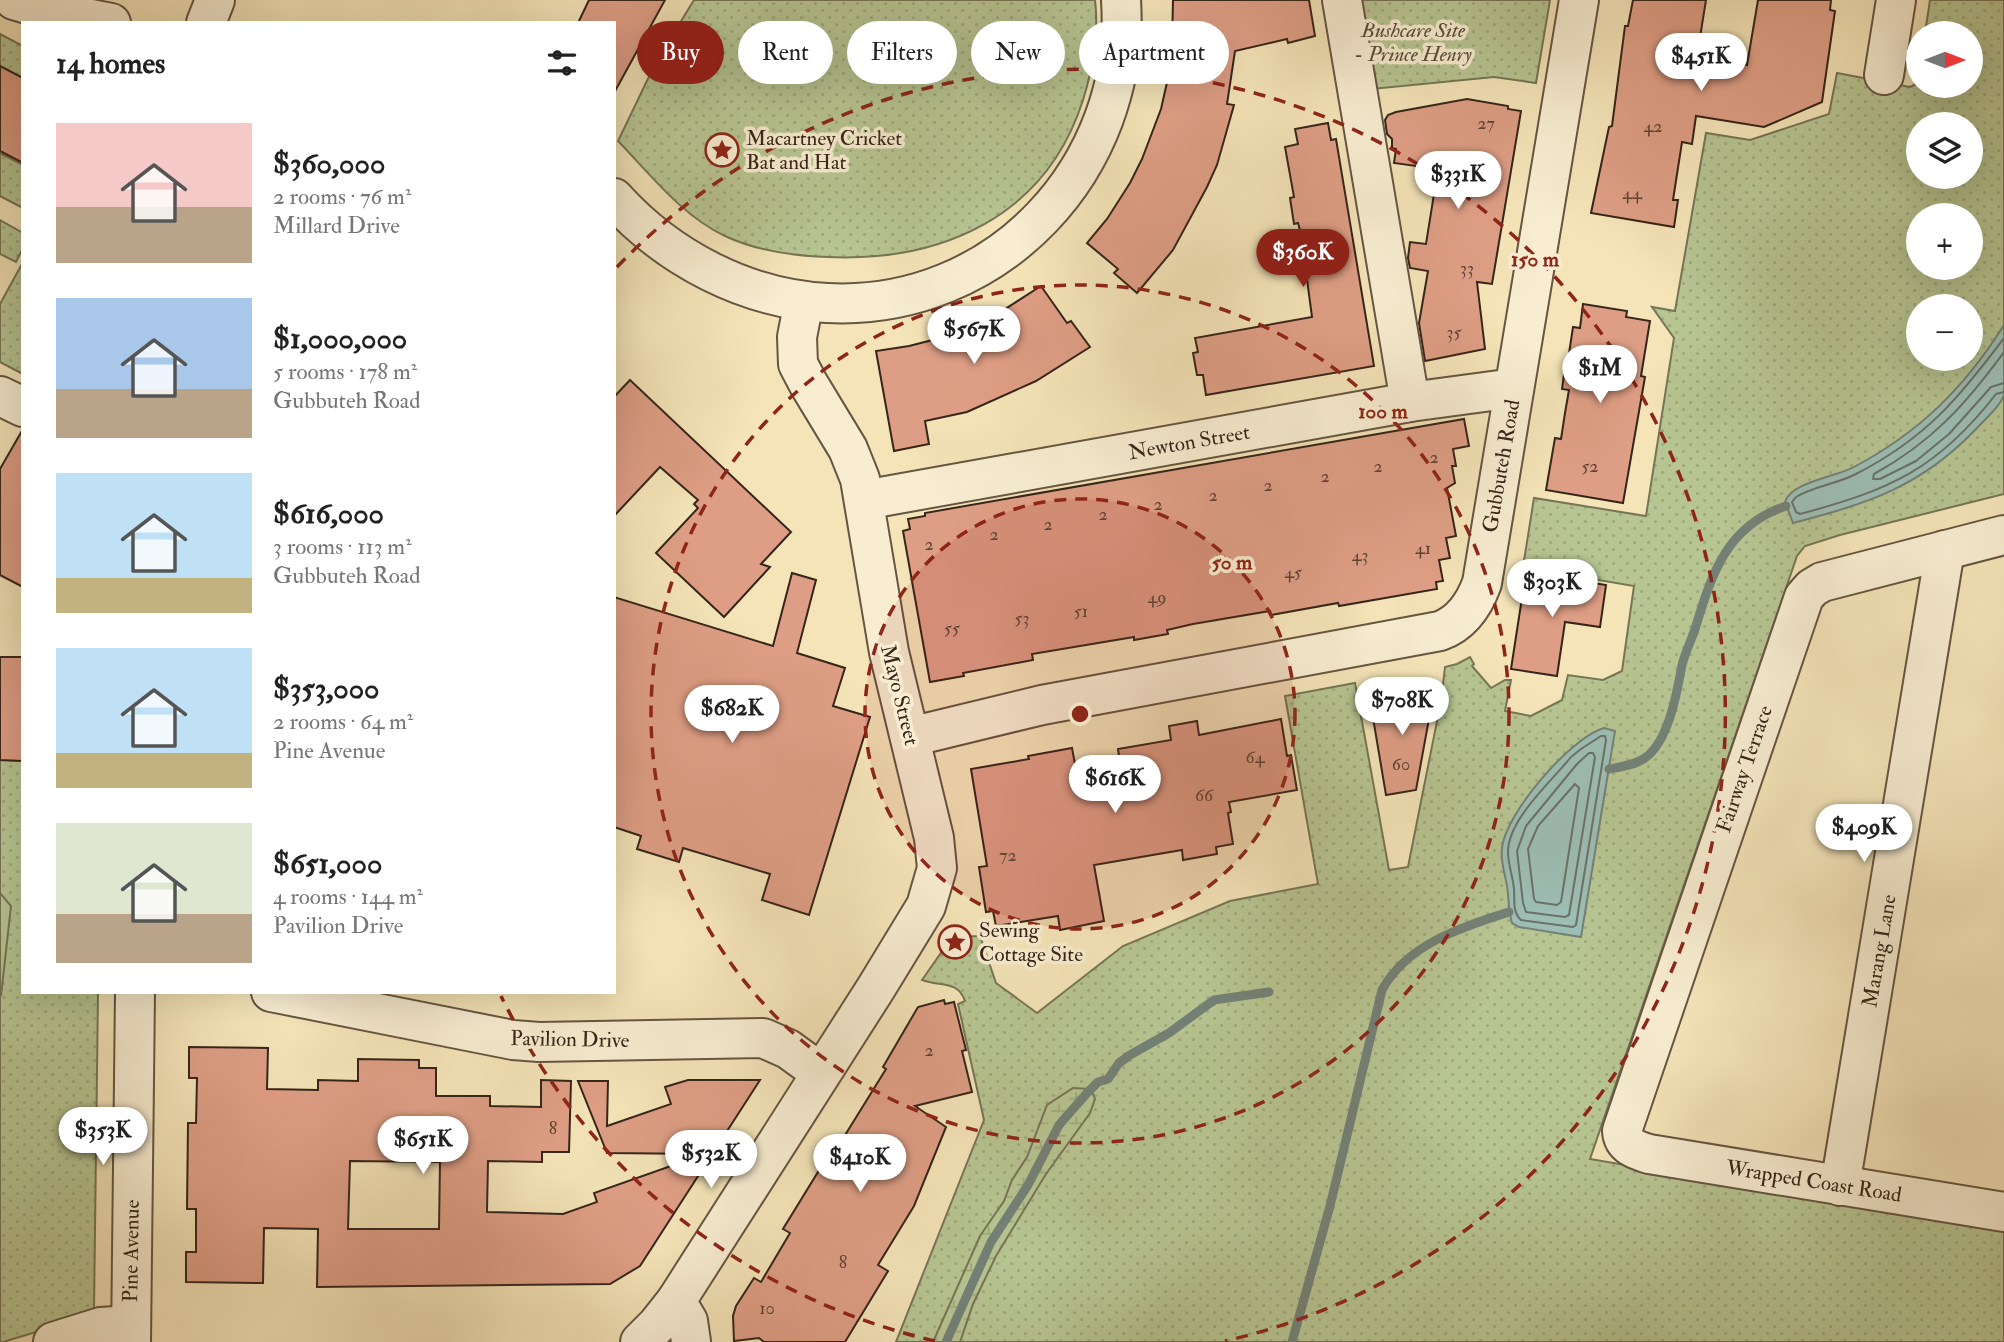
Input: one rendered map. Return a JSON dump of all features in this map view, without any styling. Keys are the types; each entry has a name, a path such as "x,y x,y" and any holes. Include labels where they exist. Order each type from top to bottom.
{"street":[{"path":"14,0 101,21"},
{"path":"206,21 215,0"},
{"path":"616,200 651,234 686,259 750,288 804,301 829,304 866,302 924,291 956,279 1011,246 1048,213 1075,178 1092,149 1114,90 1121,47 1121,0"},
{"path":"1342,0 1410,402"},
{"name":"Gubbuteh Road","path":"911,737 1042,705 1447,628 1457,622 1472,605 1482,583 1579,0"},
{"path":"1884,75 1896,0"},
{"name":"Mayo Street","path":"640,1342 676,1301 876,988 926,906 934,882 936,851 887,642 864,500 856,468 848,449 798,363 796,348 804,301"},
{"name":"Newton Street","path":"864,500 1410,402 1514,388"},
{"path":"0,396 21,406"},
{"name":"Fairway Terrace","path":"1626,1142 1622,1136 1623,1124 1804,597 1822,582 2004,535"},
{"name":"Marang Lane","path":"1840,1186 1945,550"},
{"name":"Pine Avenue","path":"130,1334 135,994"},
{"name":"Pavilion Drive","path":"281,994 513,1040 763,1038 788,1049 821,1073"},
{"name":"Wrapped Coast Road","path":"1626,1142 1634,1149 1649,1154 2004,1213"},
{"path":"676,1301 688,1321 691,1342"},
{"path":"54,1342 101,1327 130,1334"}],"green space":[{"path":"694,0 1095,0 1096,21 1079,21 1079,84 1088,84 1066,140 1044,174 1016,202 985,224 949,240 911,251 828,257 763,249 709,228 667,193 618,141 645,84 724,84 724,21 681,21"},
{"name":"Bushcare Site - Prince Henry","path":"1358,0 1550,0 1536,83 1494,77 1372,89"},
{"path":"1930,0 2004,0 2004,494 1840,535 1805,546 1797,556 1590,1159 2004,1230 2004,1342 896,1342 984,1120 958,1004 965,1001 962,994 948,985 922,980 952,937 980,936 996,983 1037,1013 1123,946 1230,901 1318,884 1285,696 1355,683 1389,870 1408,867 1441,701 1445,667 1470,657 1474,664 1472,666 1491,688 1505,680 1511,680 1505,711 1531,716 1562,700 1568,675 1603,680 1622,671 1634,586 1523,567 1534,498 1646,516 1674,338 1652,307 1675,311 1706,133 1750,140 1829,114 1837,73 1906,86 1906,98 1983,98 1983,21 1927,21"},
{"path":"0,34 21,45 21,77 0,66"},
{"path":"0,153 21,164 21,207 0,196"},
{"path":"0,220 21,232 21,252 16,262 0,254"},
{"path":"21,266 21,373 0,362 0,304"},
{"path":"0,760 21,761 21,994 98,994 94,1309 46,1329 0,1342"},
{"path":"0,893 11,906 1,996 0,987"},
{"path":"1073,1088 1091,1089 1095,1099 1090,1113 1046,1174 996,1256 973,1304 960,1342 933,1342 980,1236 1004,1201 1012,1180 1027,1157 1047,1105"}],"water":[{"path":"2004,325 2004,395 1992,413 1956,448 1914,479 1893,490 1846,508 1793,523 1785,502 1789,495 1805,485 1854,467 1900,439 1939,406 1971,371 1983,371 1983,355"},
{"path":"1604,728 1615,731 1581,937 1519,927 1512,923 1502,862 1506,833 1527,797 1558,761 1590,734"}],"building":[{"path":"589,0 665,0 653,21 637,21 637,51 616,89 616,21 579,21"},
{"path":"1173,0 1309,0 1315,36 1288,43 1287,39 1235,51 1227,104 1234,105 1217,165 1173,250 1137,293 1114,273 1118,269 1087,243 1107,219 1130,183 1161,109 1167,84 1229,84 1229,21 1173,21"},
{"path":"1633,0 1706,0 1697,56 1747,65 1758,0 1831,0 1830,10 1835,11 1822,102 1764,127 1696,116 1692,144 1682,142 1673,200 1678,200 1674,227 1591,213 1609,127 1612,126 1625,26 1628,26"},
{"path":"0,66 21,77 21,162 0,151"},
{"path":"1467,99 1521,111 1492,284 1477,282 1485,349 1425,361 1419,323 1428,271 1410,268 1408,258 1410,242 1426,244 1438,169 1394,163 1396,149 1392,148 1392,139 1387,134 1385,120 1388,115 1396,112"},
{"path":"1328,123 1331,140 1336,139 1374,366 1206,395 1203,375 1197,375 1193,353 1198,352 1195,338 1312,317 1301,234 1298,223 1294,224 1290,198 1294,197 1285,147 1298,144 1295,129"},
{"path":"1041,286 1067,323 1071,321 1090,347 1036,381 967,412 925,421 929,444 894,451 876,351 952,335 991,318"},
{"path":"1583,304 1627,311 1626,317 1650,321 1641,376 1645,377 1623,503 1546,490 1555,438 1561,439 1569,390 1562,389 1565,367 1573,327 1580,328"},
{"path":"630,380 791,532 761,564 770,567 724,617 656,553 698,508 694,504 698,500 660,467 616,514 616,395"},
{"path":"1464,419 1469,446 1453,449 1455,483 1447,488 1456,536 1446,538 1450,558 1439,560 1443,581 1436,582 1437,589 1339,606 1338,603 1271,615 1270,611 1193,624 1167,630 1168,634 1032,654 1033,660 930,682 903,531 910,529 908,519 925,516 925,513"},
{"path":"21,432 21,586 0,575 0,469"},
{"path":"1526,572 1606,585 1600,627 1565,622 1557,676 1511,669"},
{"path":"792,573 816,580 797,653 845,668 833,706 870,717 809,915 762,900 770,874 683,848 679,862 637,849 641,836 616,828 616,598 773,646"},
{"path":"0,657 21,657 21,761 0,760"},
{"path":"1435,686 1416,790 1386,795 1370,700"},
{"path":"1281,719 1287,756 1291,755 1297,790 1229,802 1233,844 1216,847 1217,854 1183,860 1182,850 1094,865 1104,921 1060,930 1058,916 996,926 993,911 986,912 979,867 987,866 971,769 1072,748 1078,780 1121,770 1118,749 1171,740 1169,726 1197,721 1199,735"},
{"path":"944,1000 945,1004 954,1002 966,1050 962,1051 972,1092 915,1106 946,1127 914,1206 878,1265 888,1271 845,1342 764,1342 759,1338 734,1341 733,1316 736,1306 754,1278 761,1282 790,1233 783,1229 886,1069 883,1067 918,1007"},
{"path":"189,1047 268,1048 267,1089 318,1090 318,1080 358,1081 358,1059 419,1060 419,1068 436,1068 436,1096 490,1096 490,1106 541,1107 541,1080 571,1081 569,1152 542,1152 542,1162 488,1161 487,1212 563,1214 597,1202 594,1193 705,1154 607,1153 578,1081 608,1081 607,1126 671,1104 665,1087 688,1080 760,1080 640,1266 610,1284 317,1287 318,1229 264,1228 263,1283 186,1282 186,1252 196,1252 196,1209 187,1209 188,1123 196,1123 197,1078 189,1078","holes":["350,1161 440,1162 439,1229 348,1229"]}],"waterway":[{"path":"1609,769 1645,758 1660,740 1671,715 1682,665 1708,589 1724,554 1749,526 1786,506"},
{"path":"1292,1342 1330,1206 1382,990 1406,961 1437,939 1509,912"},
{"path":"946,1342 991,1242 1028,1185 1059,1125 1087,1093 1098,1082 1108,1079 1119,1063 1169,1033 1214,1000 1269,992"}],"place":[{"name":"Macartney Cricket Bat and Hat","path":"722,150"},
{"name":"Sewing Cottage Site","path":"955,942"}]}
